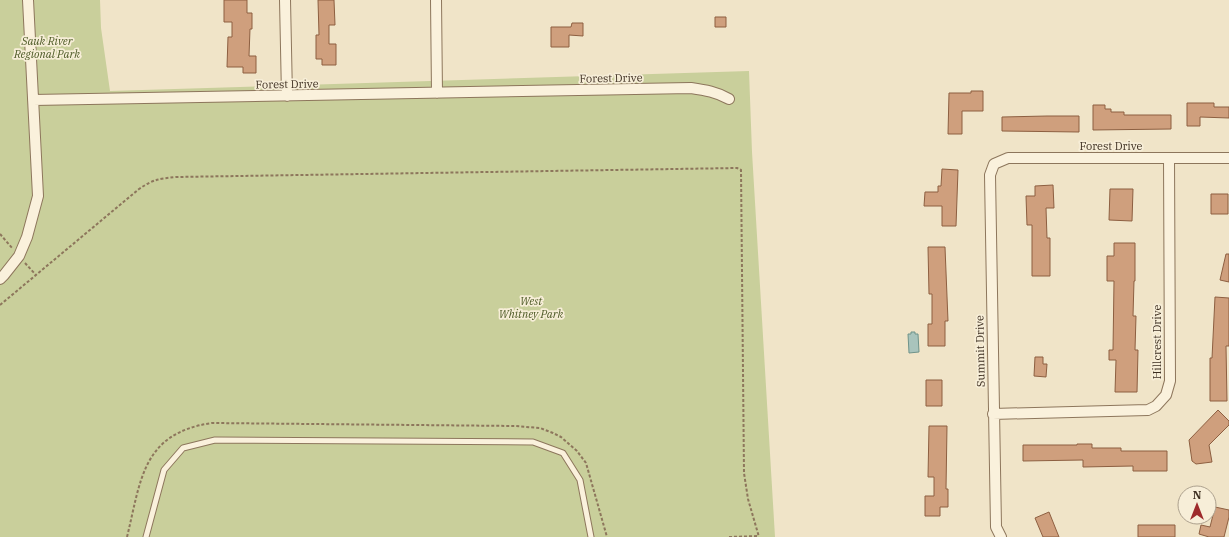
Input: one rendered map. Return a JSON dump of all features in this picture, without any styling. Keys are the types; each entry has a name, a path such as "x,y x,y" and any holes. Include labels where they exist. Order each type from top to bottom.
{"street":[{"path":"0,279 19,256 27,237 38,196 28,0"},
{"path":"285,0 287,96"},
{"path":"436,0 437,93"},
{"name":"Forest Drive","path":"33,100 691,88 720,94 729,100"},
{"name":"Forest Drive","path":"994,164 1008,158 1229,158"},
{"name":"Hillcrest Drive","path":"993,414 1148,410 1156,406 1166,395 1170,381 1169,158"},
{"name":"Summit Drive","path":"994,164 990,175 993,414 996,527 1001,537"}],"lane":[{"path":"146,537 164,470 183,448 215,440 533,442 563,453 580,480 591,537"}],"path":[{"path":"0,305 139,189 158,179 184,177 737,168 741,170 744,473 748,499 759,536 729,537"}],"green space":[{"name":"West Whitney Park","path":"0,0 100,0 101,28 110,91 749,71 752,152 775,537 0,537"}],"water":[{"path":"911,332 918,334 919,352 909,353 908,334 911,334"}],"building":[{"path":"224,0 247,0 247,13 252,13 249,56 256,56 256,73 243,73 243,67 227,67 228,37 232,37 232,22 224,22"},
{"path":"318,0 334,0 335,25 329,25 329,44 336,44 336,65 322,65 322,59 316,59 316,35 319,35"},
{"path":"715,17 726,17 726,27 715,27"},
{"path":"572,23 583,23 583,36 569,35 569,47 551,47 551,27 571,27"},
{"path":"971,91 983,91 983,111 962,111 962,134 948,134 949,93 971,93"},
{"path":"1187,103 1214,103 1214,107 1229,107 1229,118 1200,117 1200,126 1187,126"},
{"path":"1093,105 1105,105 1105,109 1111,109 1111,112 1124,112 1124,115 1171,115 1171,129 1093,130"},
{"path":"1079,116 1079,132 1002,131 1002,117"},
{"path":"942,169 958,170 956,226 942,226 942,206 924,206 925,192 938,192 938,186 941,186"},
{"path":"1053,185 1054,208 1046,208 1047,238 1050,238 1050,276 1032,276 1032,225 1027,225 1026,196 1035,196 1035,186"},
{"path":"1110,189 1133,189 1132,221 1109,220"},
{"path":"1211,194 1228,194 1228,214 1211,214"},
{"path":"1114,243 1135,243 1133,316 1136,316 1135,350 1138,350 1137,392 1115,392 1116,360 1109,360 1109,350 1113,350 1114,281 1107,281 1107,256 1114,256"},
{"path":"928,247 945,247 948,321 945,321 945,346 928,346 928,324 932,324 932,294 929,294"},
{"path":"1226,254 1229,254 1229,282 1220,280"},
{"path":"1215,297 1229,298 1229,346 1226,346 1227,401 1210,401 1210,358 1212,358"},
{"path":"1035,357 1043,357 1043,364 1047,364 1046,377 1034,376"},
{"path":"926,380 942,380 942,406 926,406"},
{"path":"1218,410 1229,421 1229,425 1209,445 1212,462 1196,464 1192,461 1189,440"},
{"path":"929,426 947,426 946,489 948,489 948,507 940,507 940,516 925,516 925,496 934,496 934,477 928,477"},
{"path":"1092,444 1092,448 1121,448 1121,451 1167,451 1167,471 1133,471 1133,466 1083,467 1083,460 1023,461 1023,445"},
{"path":"1217,507 1229,510 1229,517 1224,537 1209,537 1199,534 1201,525 1210,527 1210,525 1217,525"},
{"path":"1049,512 1059,537 1043,537 1035,518"},
{"path":"1138,525 1175,525 1175,537 1138,537"}],"park label":[{"name":"Sauk River Regional Park","path":"47,47"}]}
